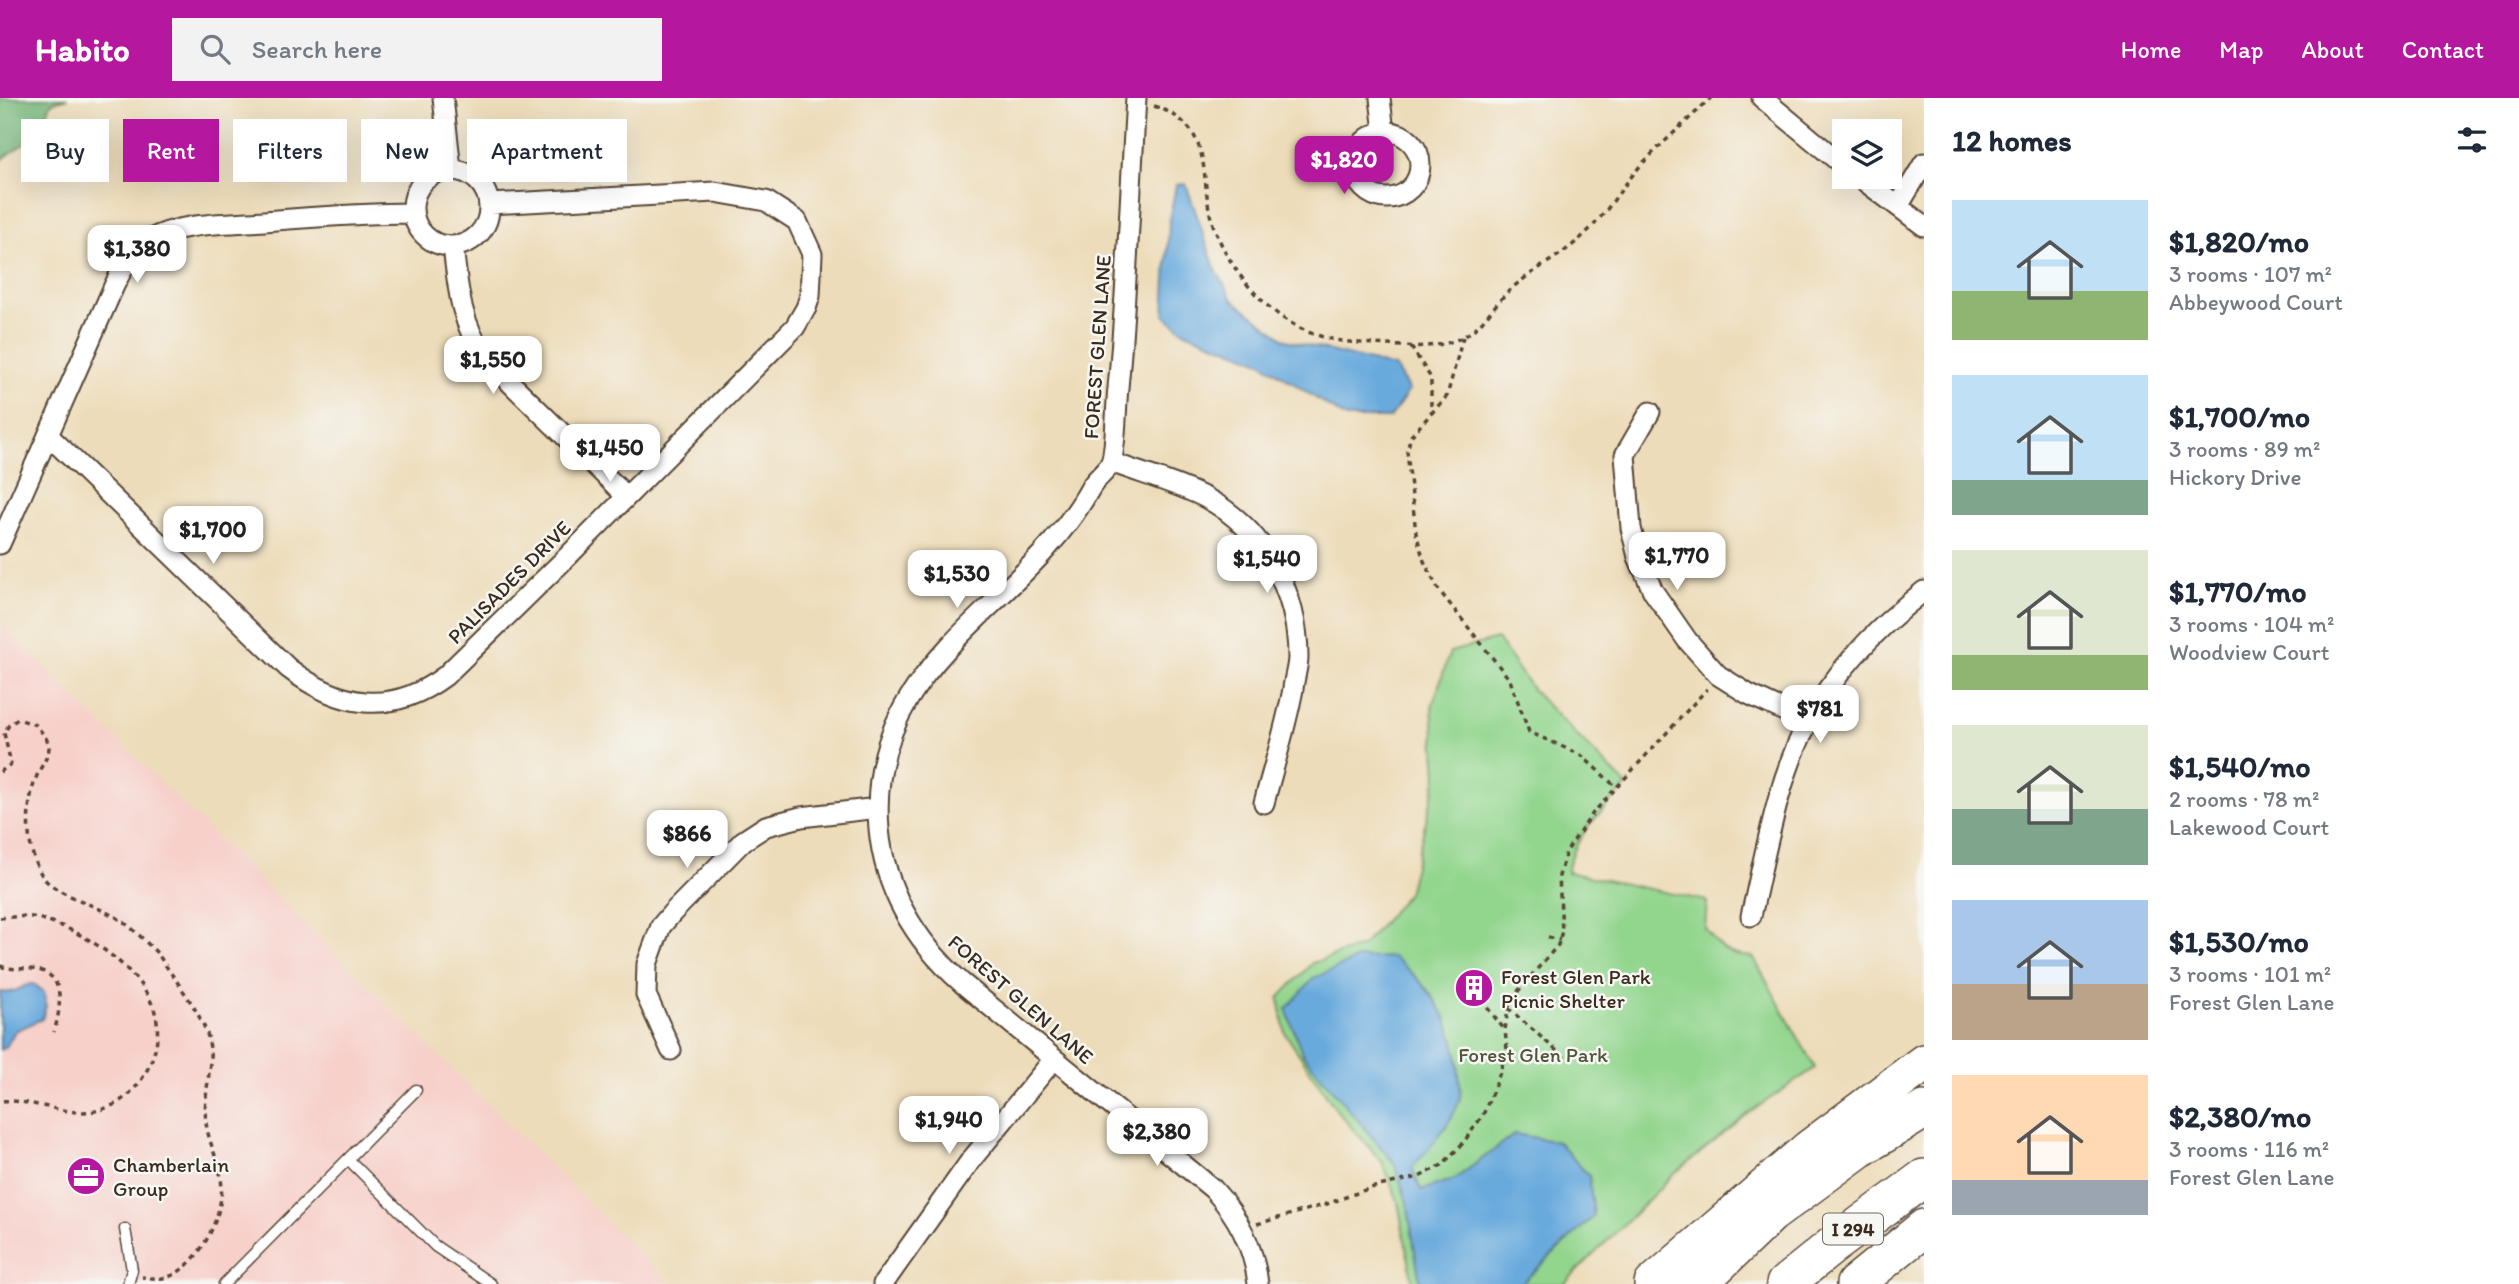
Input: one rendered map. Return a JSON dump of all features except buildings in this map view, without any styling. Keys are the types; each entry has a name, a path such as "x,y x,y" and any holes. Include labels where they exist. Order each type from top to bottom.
{"highway":[{"path":"1653,1284 1809,1149 1924,1063"},
{"name":"I 294","path":"1698,1284 1771,1214 1859,1149 1924,1110"},
{"name":"I 294","path":"1785,1284 1924,1178"},
{"path":"1670,1284 1771,1214"},
{"path":"1855,1284 1924,1228"}],"street":[{"path":"443,98 445,119"},
{"path":"1380,98 1384,132"},
{"path":"1762,98 1832,156"},
{"name":"FOREST GLEN LANE","path":"1136,99 1120,365 1111,462 1050,546 941,654 915,686 895,725 886,751 878,808 880,842 888,877 901,909 919,938 942,965 1208,1184 1234,1214 1243,1230 1258,1284"},
{"path":"1899,205 1924,163"},
{"path":"423,182 414,200 416,223 432,240 453,246 472,239 486,224 489,204 481,183 462,171 453,169"},
{"path":"1876,189 1924,226"},
{"name":"PALISADES DRIVE","path":"49,436 288,668 311,685 329,694 375,704 405,698 422,691 445,676 565,559 795,327 810,296 812,254 797,221 766,201 715,192 489,204"},
{"path":"0,544 114,286 127,261 147,241 162,234 199,226 377,213 414,213"},
{"path":"453,246 463,317 485,358 626,496"},
{"path":"1650,412 1625,455 1631,528 1653,592 1669,618 1718,675 1748,694 1808,722"},
{"path":"1111,462 1205,498 1227,511 1260,543 1281,577 1293,613 1298,658 1284,728 1264,803"},
{"path":"1751,916 1780,795 1808,722 1833,682 1863,645 1924,591"},
{"path":"671,1050 646,995 647,964 661,926 743,841 766,826 801,817 878,808"},
{"path":"883,1284 971,1160 1054,1059"}],"lane":[{"path":"224,1284 416,1090"},
{"path":"348,1159 435,1246 491,1284"},
{"path":"125,1229 129,1280"}],"path":[{"path":"1136,99 1161,108 1192,133 1200,147 1206,172 1208,205 1215,230 1249,285 1269,307 1291,322 1320,336 1411,347 1439,344 1463,337 1529,273 1562,253 1584,235 1608,210 1626,183 1644,163 1711,98"},
{"path":"1463,337 1447,396 1411,436 1407,451 1416,533 1424,561 1438,589 1510,680 1529,732 1581,755 1616,787"},
{"path":"1411,347 1432,378 1431,413"},
{"path":"1243,1230 1370,1188 1419,1177 1442,1165 1463,1143 1483,1115 1507,1050 1505,1030 1508,1009 1519,990 1550,957 1560,940 1562,930 1559,876 1566,852 1593,813 1718,675"},
{"path":"0,772 11,764 4,733 9,725 18,719 36,725 49,744 48,754 37,775 30,798 33,858 39,870 45,880 57,888 122,920 158,954 193,1007 208,1040 210,1048 205,1121 221,1177 222,1196 217,1216 210,1235 192,1259 175,1274 160,1279 129,1280"},
{"path":"0,918 31,917 76,933 98,945 130,973 145,992 155,1012 158,1032 155,1054 145,1076 134,1090 111,1106 93,1111 72,1111 29,1102 0,1101"},
{"path":"1548,937 1560,940"},
{"path":"0,966 12,970 37,970 47,973 54,981 61,1002 54,1032"},
{"path":"1475,992 1505,1030"},
{"path":"1508,1009 1566,1059"}],"shaded area":[{"path":"0,624 670,1284 0,1284"}],"green space":[{"path":"0,98 68,98 51,103 46,119 21,119 21,146 0,161"},
{"name":"Forest Glen Park","path":"1497,639 1535,693 1627,786 1582,835 1567,872 1707,901 1705,928 1725,950 1736,955 1753,957 1815,1068 1753,1110 1673,1175 1564,1284 1413,1284 1398,1202 1383,1163 1337,1111 1285,1033 1279,998 1312,963 1363,946 1408,893 1437,777 1432,707 1450,652"}],"water":[{"path":"1186,184 1215,268 1232,299 1286,340 1395,367 1409,390 1390,418 1346,418 1261,362 1185,332 1164,315 1169,223 1176,185"},
{"path":"1393,957 1420,981 1440,1009 1448,1023 1457,1057 1459,1102 1444,1128 1412,1168 1421,1190 1455,1179 1515,1134 1558,1142 1589,1176 1594,1216 1521,1284 1420,1284 1407,1202 1394,1163 1303,1055 1286,1009 1314,978 1359,958"},
{"path":"34,984 44,992 46,1006 42,1019 15,1031 6,1047 0,1050 0,992 10,992"}],"place":[{"name":"Forest Glen Park Picnic Shelter","path":"1474,988"},
{"name":"Chamberlain Group","path":"86,1176"}]}
